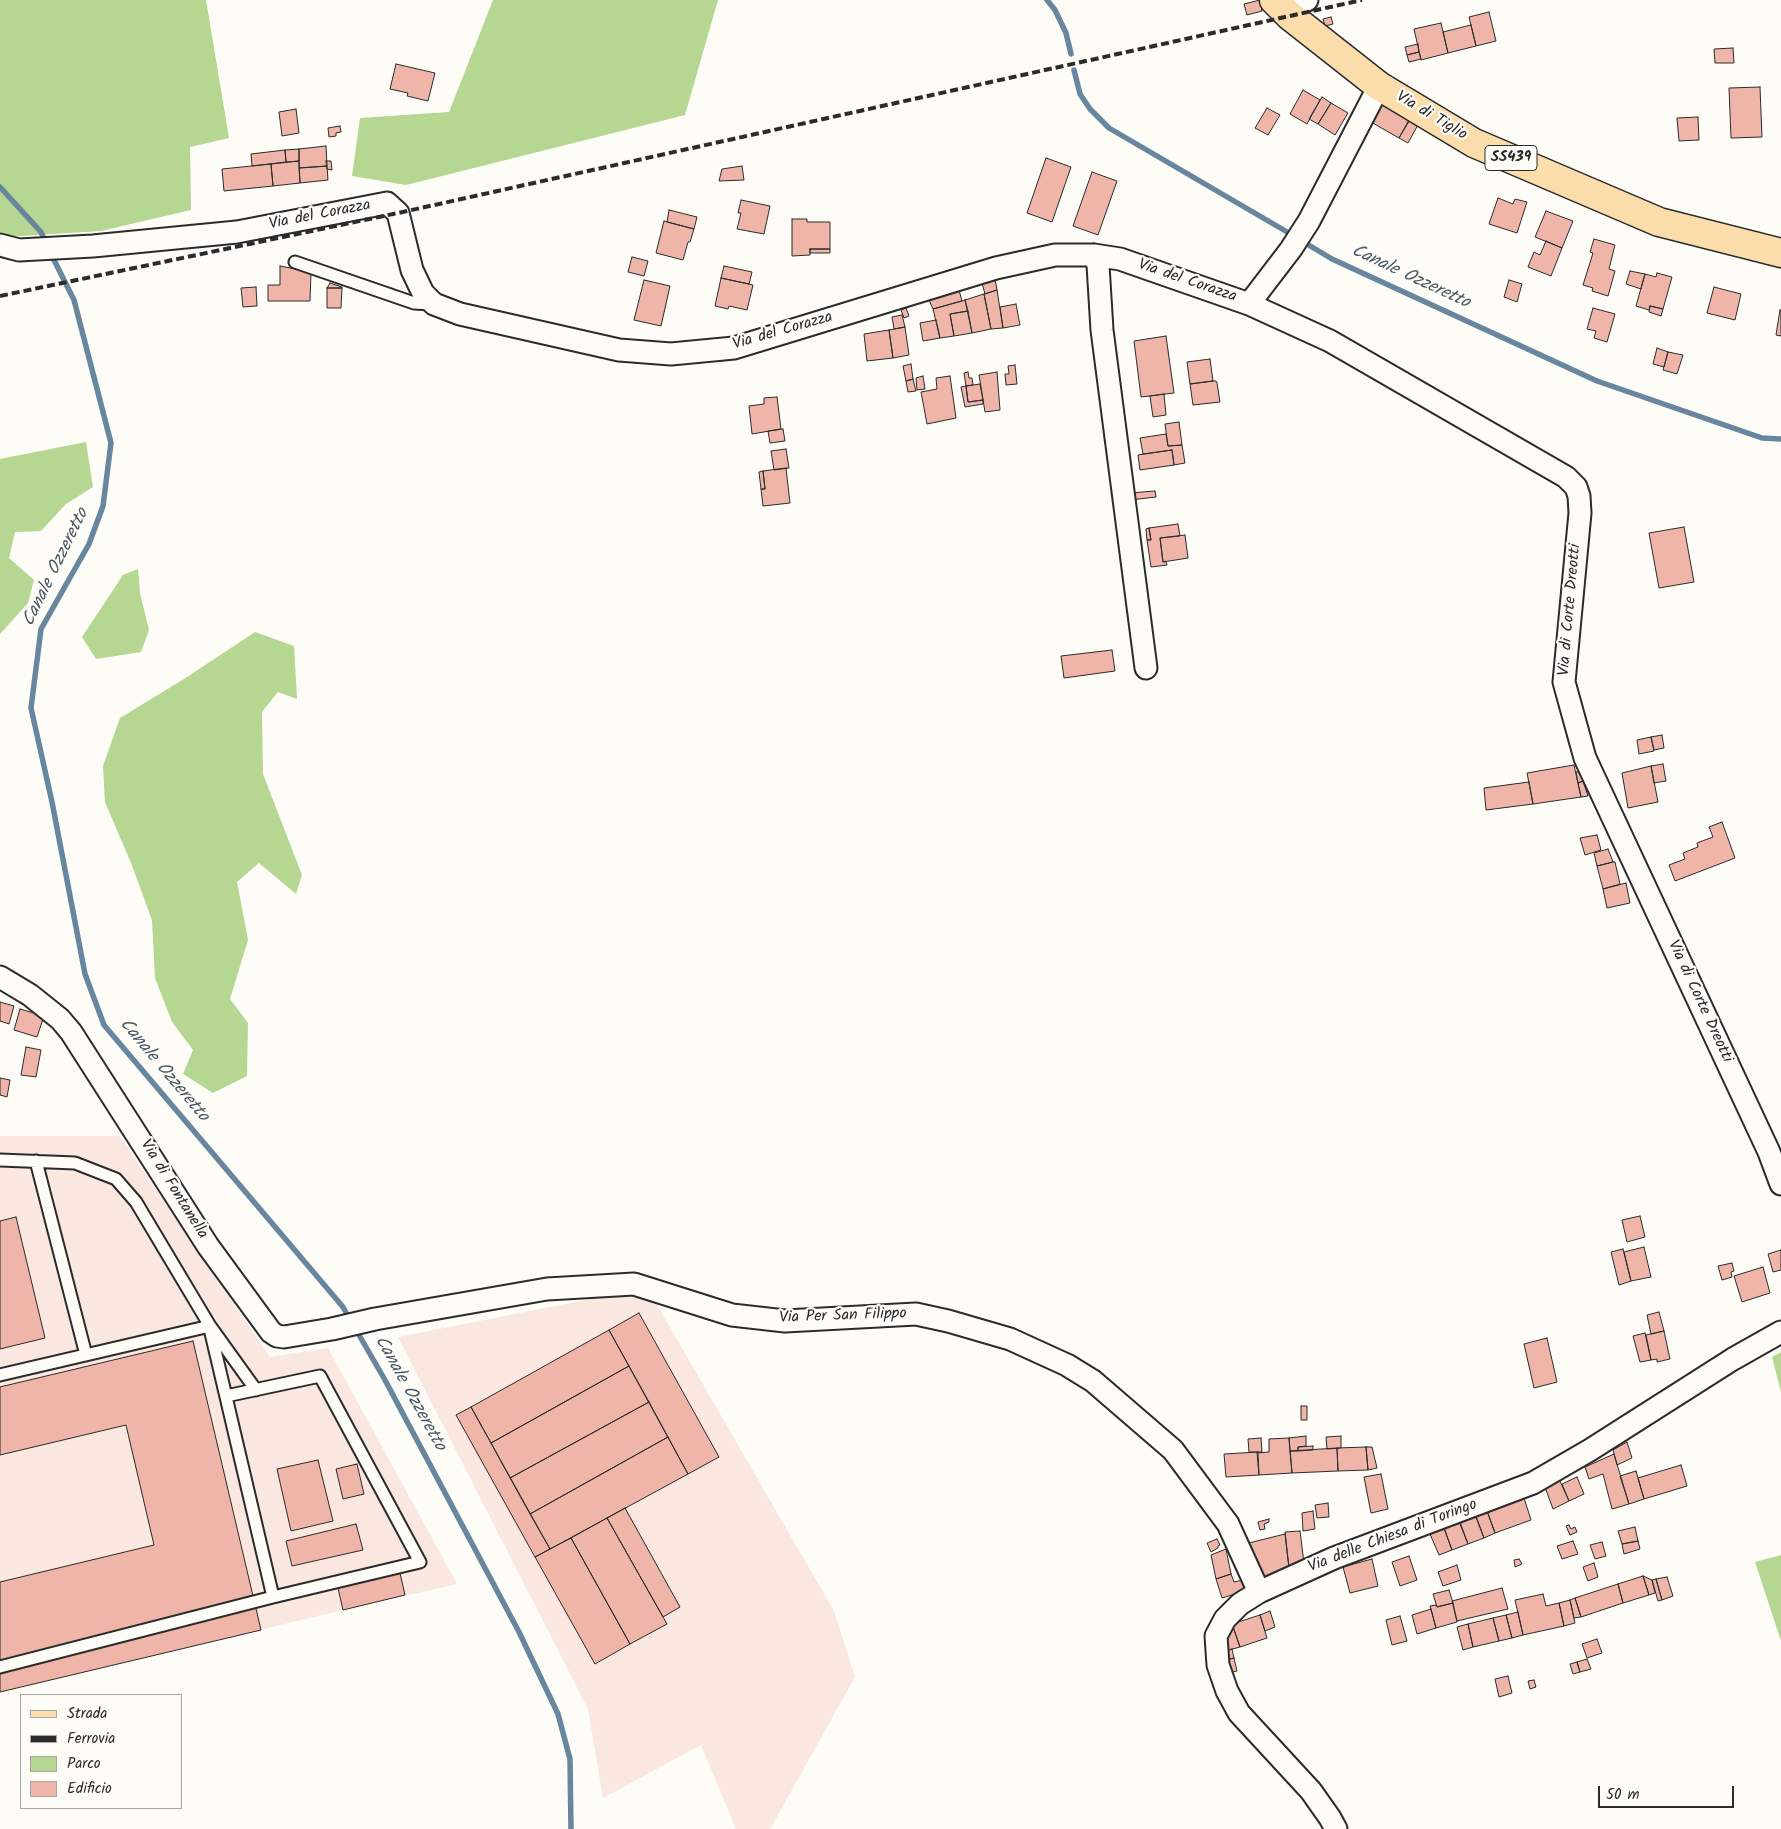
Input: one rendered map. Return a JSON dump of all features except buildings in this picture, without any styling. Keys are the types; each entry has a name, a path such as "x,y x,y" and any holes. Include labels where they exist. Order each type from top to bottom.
{"main road":[{"name":"Via di Tiglio","path":"1287,3 1379,86 1474,143 1659,222 1781,253"}],"street":[{"name":"Via del Corazza","path":"9,247 93,246 238,232 387,203 398,213 412,270 422,292 434,304 460,314 619,350 670,354 734,348 1012,264 1055,255 1094,255 1120,259 1249,304 1291,249 1308,221 1379,86"},
{"path":"1094,255 1098,265 1102,330 1146,668"},
{"name":"Via di Corte Dreotti","path":"1249,304 1330,341 1566,477 1576,487 1579,496 1580,513 1564,682 1585,758 1765,1143 1781,1184"},
{"name":"Via di Fontanella","path":"0,977 30,995 60,1019 71,1032 208,1246 271,1332 277,1336 284,1336 375,1320"},
{"name":"Via Per San Filippo","path":"375,1320 547,1289 634,1284 732,1315 785,1321 916,1314 1010,1339 1067,1365 1094,1381 1172,1450 1228,1524 1259,1592"},
{"name":"Via delle Chiesa di Toringo","path":"1336,1829 1311,1791 1240,1714 1227,1691 1218,1665 1216,1636 1225,1619 1240,1604 1259,1592 1334,1558 1533,1483 1590,1450 1733,1359 1781,1332"}],"lane":[{"path":"295,262 414,303 434,304"},
{"path":"0,1160 75,1163 116,1179 136,1202 210,1326 256,1390"},
{"path":"36,1162 86,1355"},
{"path":"0,1375 210,1326"},
{"path":"210,1326 273,1598"},
{"path":"0,1667 420,1562 320,1376 226,1396"}],"shaded area":[{"path":"0,1136 120,1136 270,1357 328,1348 457,1584 0,1692"},
{"path":"611,1295 653,1298 834,1611 855,1677 770,1829 736,1829 701,1745 603,1798 588,1709 398,1337"}],"green space":[{"path":"0,0 206,0 229,138 190,147 191,210 101,231 5,237 0,235"},
{"path":"493,0 718,0 685,115 406,185 352,176 360,118 449,112"},
{"path":"86,442 93,487 66,504 41,531 15,532 9,558 34,580 28,603 0,634 0,459"},
{"path":"138,569 140,593 149,630 141,652 96,659 82,637 123,575"},
{"path":"255,632 294,646 297,699 278,692 262,712 263,774 302,875 296,894 259,863 237,882 248,940 230,999 248,1023 247,1076 213,1093 183,1074 193,1050 172,1022 155,978 152,920 131,863 105,802 103,766 120,718"},
{"path":"1781,1352 1781,1392 1772,1357"},
{"path":"1781,1555 1781,1641 1755,1562"}],"waterway":[{"name":"Canale Ozzeretto","path":"1047,0 1055,10 1066,33 1071,54"},
{"name":"Canale Ozzeretto","path":"1074,70 1080,94 1090,109 1109,128 1294,236"},
{"name":"Canale Ozzeretto","path":"0,187 41,232 46,243"},
{"name":"Canale Ozzeretto","path":"1302,241 1332,259 1597,381 1762,438 1781,439"},
{"name":"Canale Ozzeretto","path":"51,254 74,300 111,443 103,506 89,544 41,629 31,708 52,802 85,974 104,1025 343,1307 350,1320"},
{"name":"Canale Ozzeretto","path":"355,1328 385,1380 519,1632 558,1714 570,1759 571,1829"}],"railway":[{"path":"0,296 398,213 1362,0"}]}
